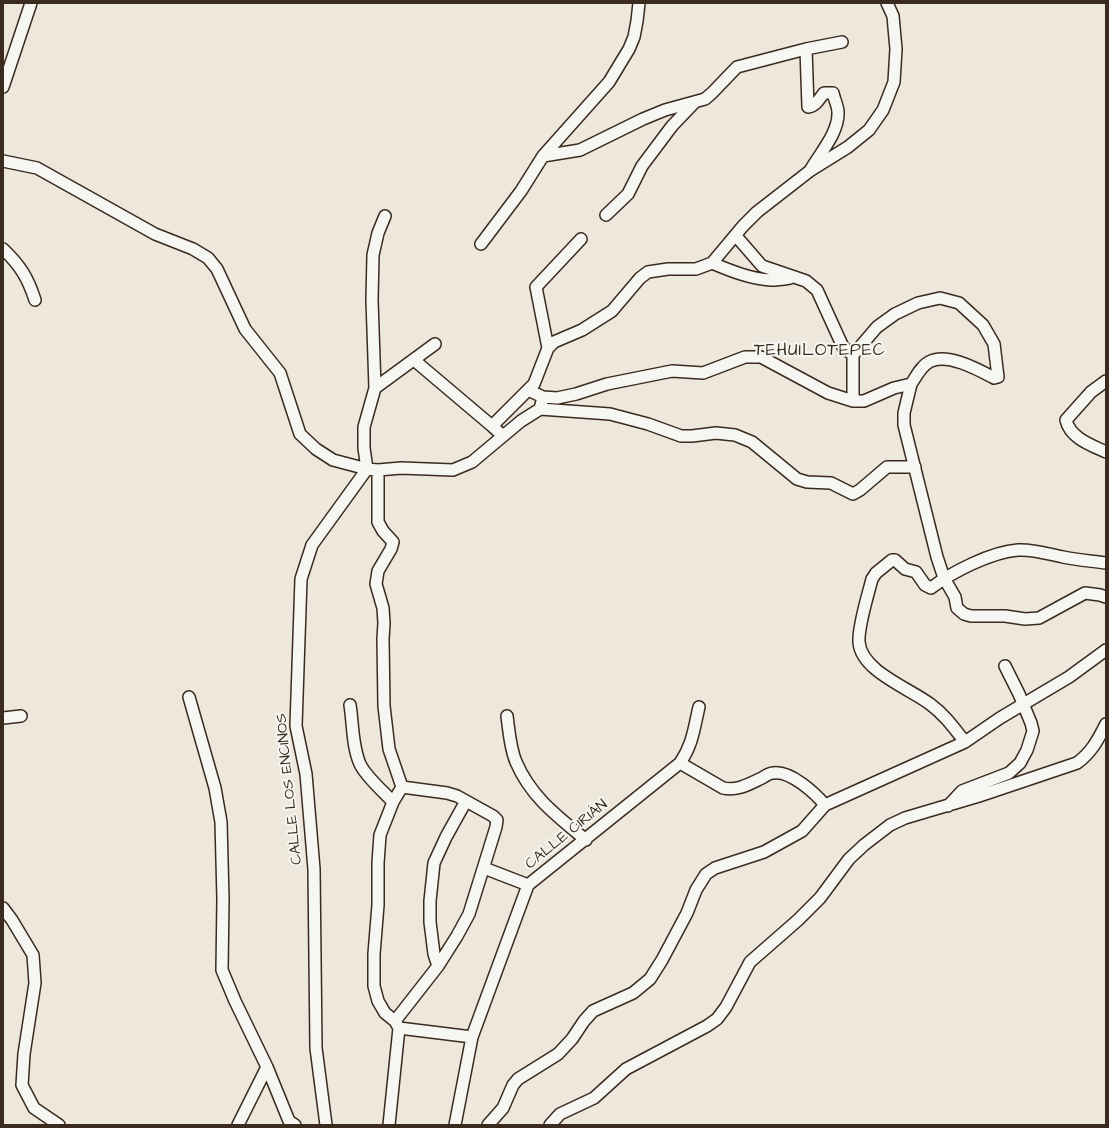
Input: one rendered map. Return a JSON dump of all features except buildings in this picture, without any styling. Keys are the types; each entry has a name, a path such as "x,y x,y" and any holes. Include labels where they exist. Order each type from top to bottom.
{"street":[{"path":"3,87 31,3"},
{"path":"481,244 521,191 543,156 609,82 629,49 634,37 638,3"},
{"path":"492,426 534,384 548,348 554,342 582,330 612,311 640,278 648,272 696,269 712,263 758,212 811,170 848,148 869,130 883,110 894,82 896,48 893,16 887,3"},
{"path":"543,156 580,150 643,119 665,110 705,99 737,67 806,49 842,42"},
{"path":"806,49 808,106 816,104 824,93 828,92 833,93 838,111 837,123 832,134 811,170"},
{"path":"606,215 628,194 642,166 672,126 696,102"},
{"path":"3,161 37,168 155,234 193,249 208,258 218,269 245,329 280,374 300,434 316,449 332,460 372,470 401,468 453,470 472,462 521,421 540,409 610,414 648,424 681,436 716,433 735,435 752,442 796,479 807,482 831,483 853,494 860,490 887,467 915,466"},
{"path":"385,216 378,233 373,256 372,300 375,388 364,427 364,448 372,470 378,522 383,531 393,542 392,549 378,571 376,584 383,608 384,706 389,749 402,787 393,802 380,835 378,905 374,954 374,986 378,1001 385,1013 396,1025 472,1036"},
{"path":"736,236 762,266 806,281 816,290 843,347 853,355"},
{"path":"548,348 536,287 581,239"},
{"path":"3,249 21,268 35,300"},
{"path":"712,263 729,270 772,280 795,278"},
{"path":"853,401 853,355 877,327 895,314 918,303 940,298 959,303 983,325 994,344 998,374 997,378 958,361 943,360 929,362 911,384 904,413 904,425 937,557 944,578 955,597 957,608 964,614 971,616 1005,616 1025,620 1039,618 1085,593 1106,597"},
{"path":"375,388 435,344"},
{"path":"528,390 543,397 557,398 576,394 607,384 672,371 703,373 745,357 761,358 828,393 853,401 864,401 894,388 911,384"},
{"path":"414,360 503,436"},
{"path":"1105,383 1091,392 1066,420 1068,428 1076,436 1106,452"},
{"path":"540,409 543,397"},
{"name":"CALLE LOS ENCINOS","path":"326,1125 316,1048 314,869 306,774 296,726 302,579 312,545 372,470"},
{"path":"965,742 948,719 929,703 894,683 876,669 861,653 859,635 872,579 876,573 894,560 905,569 916,572 928,588 931,588 944,578 979,561 1017,550 1034,551 1064,558 1106,563"},
{"path":"488,1125 503,1108 513,1085 518,1079 558,1054 572,1040 584,1021 593,1011 632,992 650,979 669,947 687,913 696,890 706,874 715,868 764,852 802,831 826,805 965,742 1000,718 1069,677 1106,650"},
{"path":"948,806 962,791 1009,773 1020,763 1027,750 1033,730 1020,694 1004,666"},
{"path":"189,697 215,788 221,822 223,899 222,970 235,1001 267,1067 289,1121 294,1125"},
{"path":"350,705 356,752 361,765 393,802"},
{"name":"CALLE CIRIÁN","path":"455,1125 472,1036 528,885 586,840 680,763 688,752 692,741 698,707"},
{"path":"3,718 21,716"},
{"path":"507,716 509,734 516,761 532,792 548,809 586,840"},
{"path":"550,1125 560,1114 594,1098 632,1066 707,1026 717,1019 726,1007 750,962 798,920 820,898 849,859 864,845 890,825 905,818 948,806 1077,763 1086,756 1098,741 1106,724"},
{"path":"680,763 724,788 731,789 739,788 772,773 781,772 799,781 817,795 826,805"},
{"path":"389,1125 396,1025 458,936 469,914 484,868 497,820 493,816 466,801 446,793 402,787"},
{"path":"438,966 434,954 430,922 430,901 434,863 446,837 466,801"},
{"path":"484,868 528,885"},
{"path":"3,908 12,920 33,956 35,983 24,1054 22,1085 34,1108 59,1125"},
{"path":"238,1125 267,1067"}],"district":[{"name":"TEHUILOTEPEC","path":"820,351"}]}
